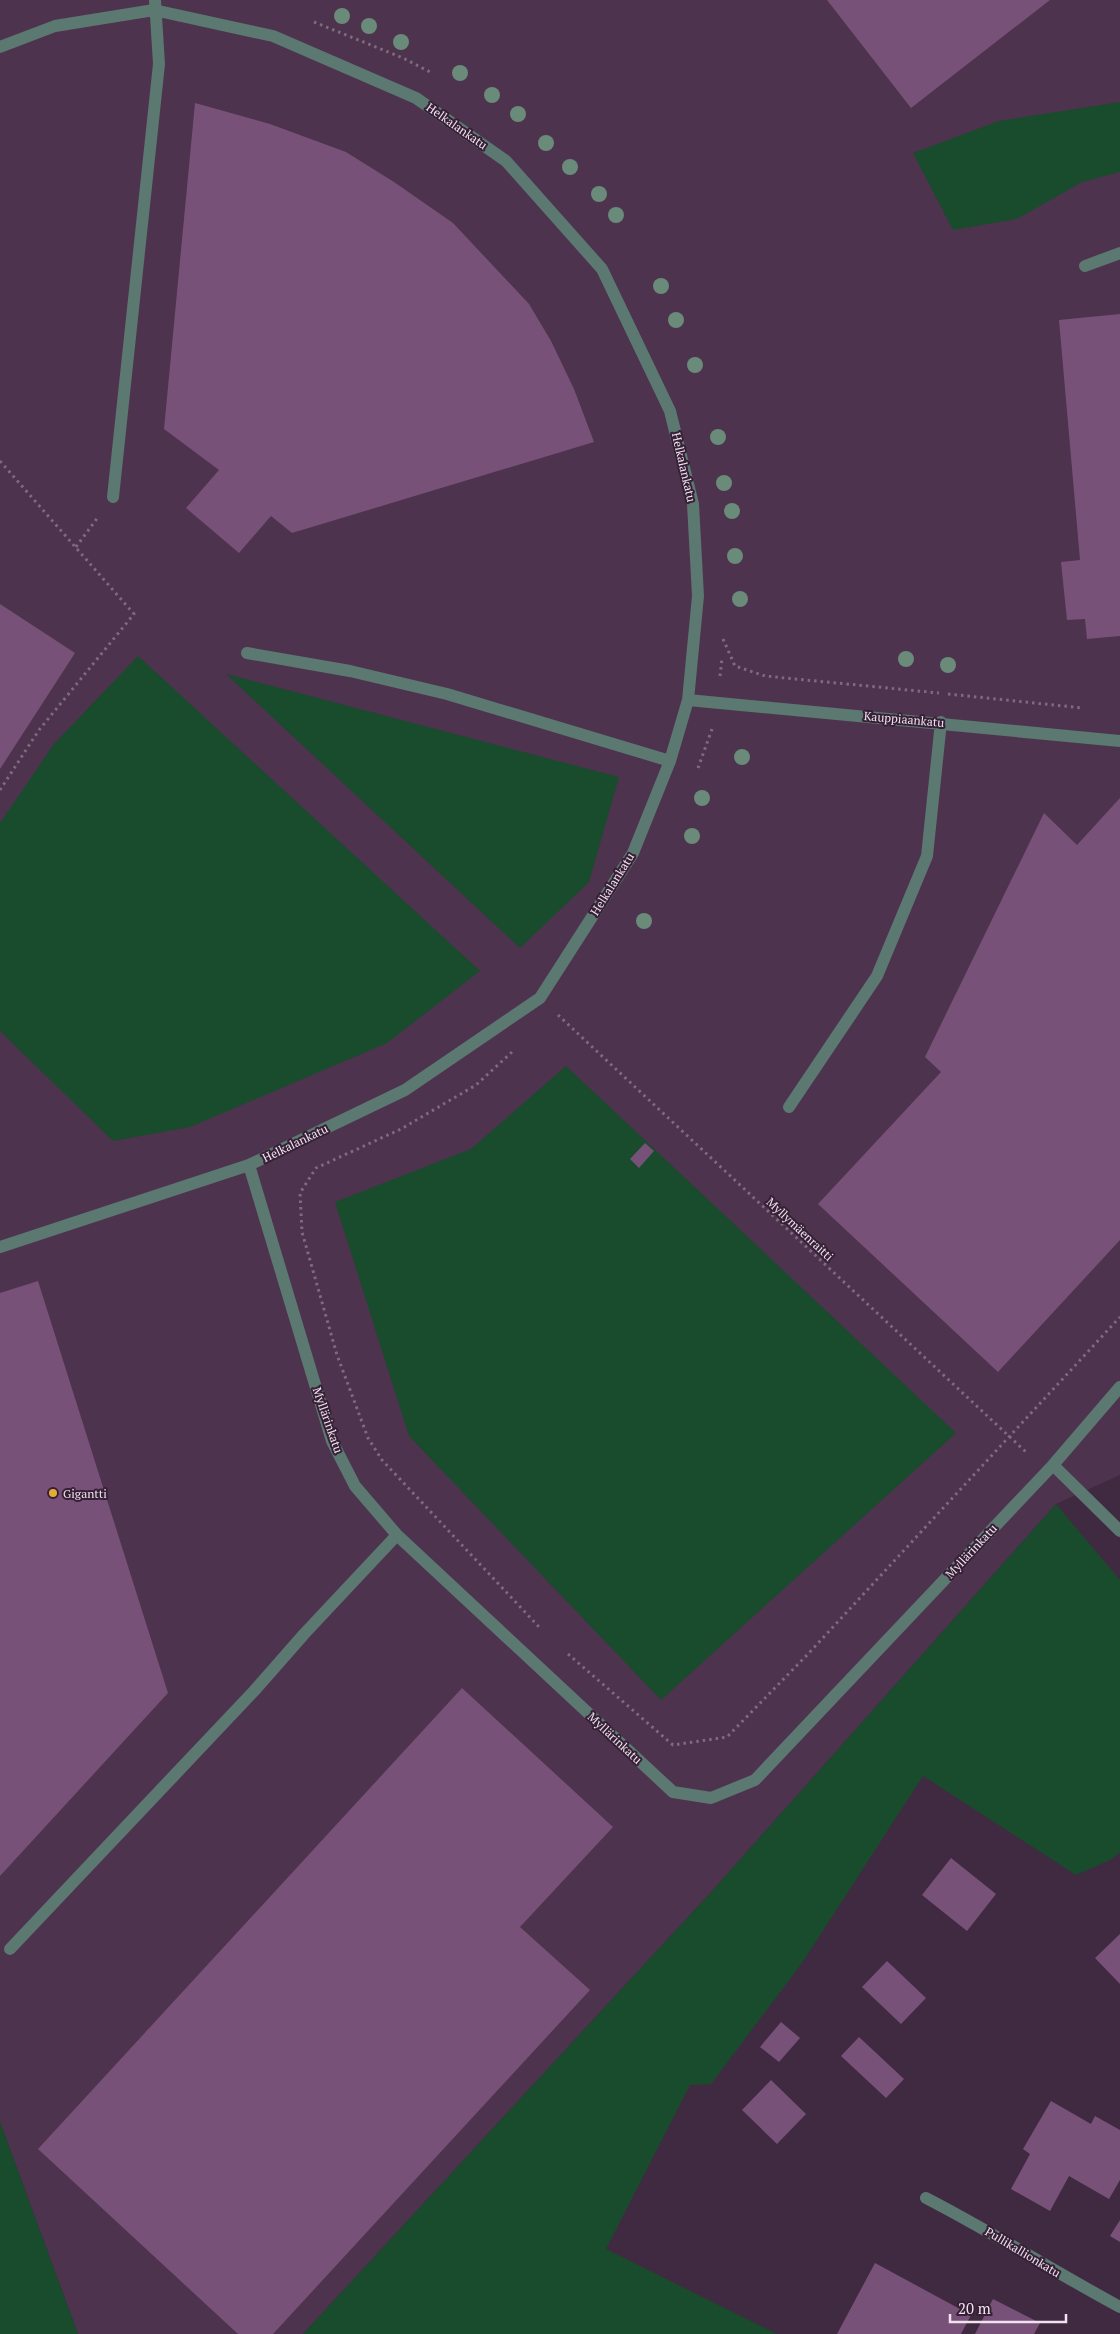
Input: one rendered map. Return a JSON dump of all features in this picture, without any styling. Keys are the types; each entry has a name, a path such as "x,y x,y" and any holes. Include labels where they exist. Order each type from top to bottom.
{"street":[{"name":"Helkalankatu","path":"0,47 55,26 154,5 273,36 416,98 506,161 602,269 670,410 693,504 698,596 688,700 670,761 633,853 540,998 405,1090 249,1165 0,1247"},
{"path":"113,497 159,64 154,5"},
{"path":"1085,266 1120,253"},
{"path":"247,653 350,671 448,694 670,761"},
{"name":"Kauppiaankatu","path":"688,700 941,722 1120,741"},
{"path":"789,1106 878,976 927,856 941,722"},
{"name":"Myllärinkatu","path":"249,1165 332,1440 355,1486 397,1535 673,1792 711,1798 755,1780 1052,1465 1120,1387"},
{"path":"1052,1465 1120,1531"},
{"path":"10,1949 397,1535"},
{"name":"Pullikallionkatu","path":"926,2198 982,2227 1050,2269 1120,2307"}],"path":[{"path":"0,461 134,614 39,730 0,790"},
{"path":"76,547 113,497"},
{"name":"Myllymäenraitti","path":"540,998 1028,1454 1052,1465"},
{"path":"564,1650 673,1745 727,1737 808,1654 1120,1317"},
{"path":"382,1460 542,1631"}],"shaded area":[{"path":"0,0 1120,0 1120,1475 1056,1504 713,1890 303,2334 78,2334 0,2122"}],"green space":[{"path":"1120,102 1120,172 1082,182 1017,219 953,230 913,153 999,121"},
{"path":"138,656 480,971 387,1043 190,1127 113,1141 0,1031 0,823 54,744"},
{"path":"226,674 619,777 589,882 520,948"},
{"path":"566,1066 956,1433 661,1700 409,1436 335,1202 471,1149"},
{"path":"1056,1504 1120,1580 1120,1852 1112,1859 1076,1875 923,1776 802,1963 711,2084 690,2085 606,2249 777,2334 303,2334 713,1890"},
{"path":"0,2122 78,2334 0,2334"}],"building":[{"path":"827,0 1050,0 911,108"},
{"path":"195,103 270,124 346,152 394,182 453,223 529,304 551,341 574,389 594,442 292,533 271,516 239,553 186,508 219,470 164,429"},
{"path":"1120,314 1120,636 1087,639 1085,619 1067,620 1061,562 1080,560 1059,320"},
{"path":"0,604 75,653 0,769"},
{"path":"1120,798 1120,1240 998,1372 818,1204 941,1072 925,1057 1044,813 1077,845"},
{"path":"645,1143 654,1151 639,1168 630,1159"},
{"name":"Gigantti","path":"38,1281 168,1693 0,1876 0,1293"},
{"path":"462,1688 613,1827 520,1927 590,1990 273,2334 238,2334 38,2149"},
{"path":"951,1858 996,1894 967,1931 922,1895"},
{"path":"1120,1934 1120,1984 1095,1958"},
{"path":"887,1961 926,1998 901,2024 862,1987"},
{"path":"781,2022 800,2038 779,2062 760,2047"},
{"path":"859,2037 904,2079 886,2098 841,2056"},
{"path":"771,2080 806,2114 777,2144 742,2110"},
{"path":"1051,2101 1091,2124 1095,2116 1120,2130 1120,2180 1109,2199 1069,2176 1050,2211 1011,2189 1030,2154 1023,2149"},
{"path":"1120,2220 1120,2242 1110,2236"},
{"path":"875,2263 971,2315 961,2334 837,2334"},
{"path":"993,2299 1040,2323 1034,2334 975,2334"}],"place":[{"name":"Gigantti","path":"53,1493"}]}
